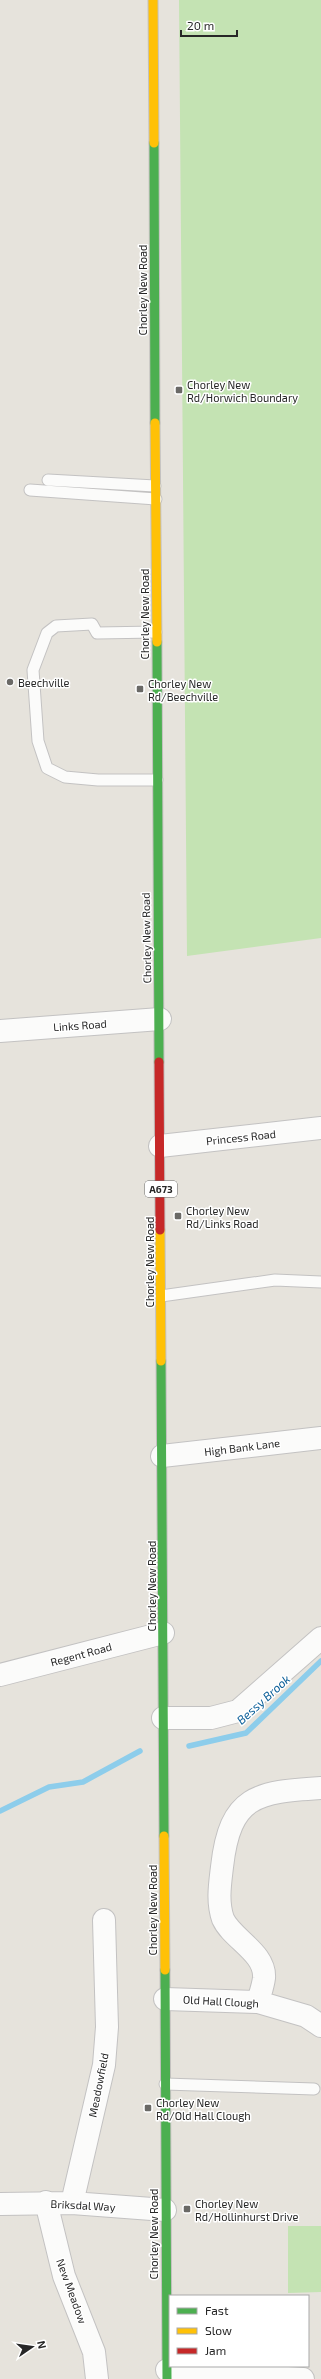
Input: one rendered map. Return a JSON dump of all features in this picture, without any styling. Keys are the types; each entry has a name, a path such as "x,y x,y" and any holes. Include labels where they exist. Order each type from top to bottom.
{"highway":[{"name":"Chorley New Road","path":"153,0 167,2374"}],"street":[{"name":"Links Road","path":"0,1031 160,1019"},
{"name":"Princess Road","path":"160,1146 321,1128"},
{"name":"High Bank Lane","path":"162,1456 321,1438"},
{"name":"Regent Road","path":"0,1675 163,1633"},
{"path":"163,1718 211,1718 238,1711 321,1638"},
{"path":"258,2002 264,1978 264,1970 255,1955 230,1930 224,1919 220,1906 219,1892 224,1850 231,1827 241,1811 252,1800 265,1794 284,1790 321,1788"},
{"name":"Meadowfield","path":"72,2203 104,2065 106,2027 98,1935"},
{"name":"Old Hall Clough","path":"165,1999 258,2002 306,2016 321,2026"},
{"name":"Briksdal Way","path":"0,2204 46,2202 165,2210"},
{"name":"New Meadow","path":"46,2202 64,2276 94,2352 96,2379"},
{"path":"167,2374 303,2379"}],"lane":[{"path":"48,480 156,486"},
{"path":"30,490 156,499"},
{"path":"156,632 97,633 92,624 56,626 47,633 32,670 38,741 47,768 65,777 98,780 157,780"},
{"path":"161,1296 275,1280 321,1282"},
{"path":"165,2084 314,2089"}],"green space":[{"path":"179,0 321,0 321,938 187,956"},
{"path":"288,2226 321,2226 321,2292 288,2293"}],"waterway":[{"name":"Bessy Brook","path":"189,1746 246,1733 321,1661"},
{"name":"Bessy Brook","path":"0,1811 49,1787 83,1782 140,1751"}],"traffic: fast":[{"path":"154,143 155,423"},
{"path":"157,642 159,1062"},
{"path":"161,1361 164,1836"},
{"path":"165,1970 167,2379"}],"traffic: slow":[{"path":"153,0 154,143"},
{"path":"155,423 157,642"},
{"path":"160,1230 161,1361"},
{"path":"164,1836 165,1970"}],"traffic: jam":[{"path":"159,1062 160,1230"}],"place":[{"name":"Chorley New Rd/Horwich Boundary","path":"179,390"},
{"name":"Beechville","path":"10,682"},
{"name":"Chorley New Rd/Beechville","path":"140,689"},
{"name":"Chorley New Rd/Links Road","path":"178,1216"},
{"name":"Chorley New Rd/Old Hall Clough","path":"148,2108"},
{"name":"Chorley New Rd/Hollinhurst Drive","path":"187,2209"}]}
